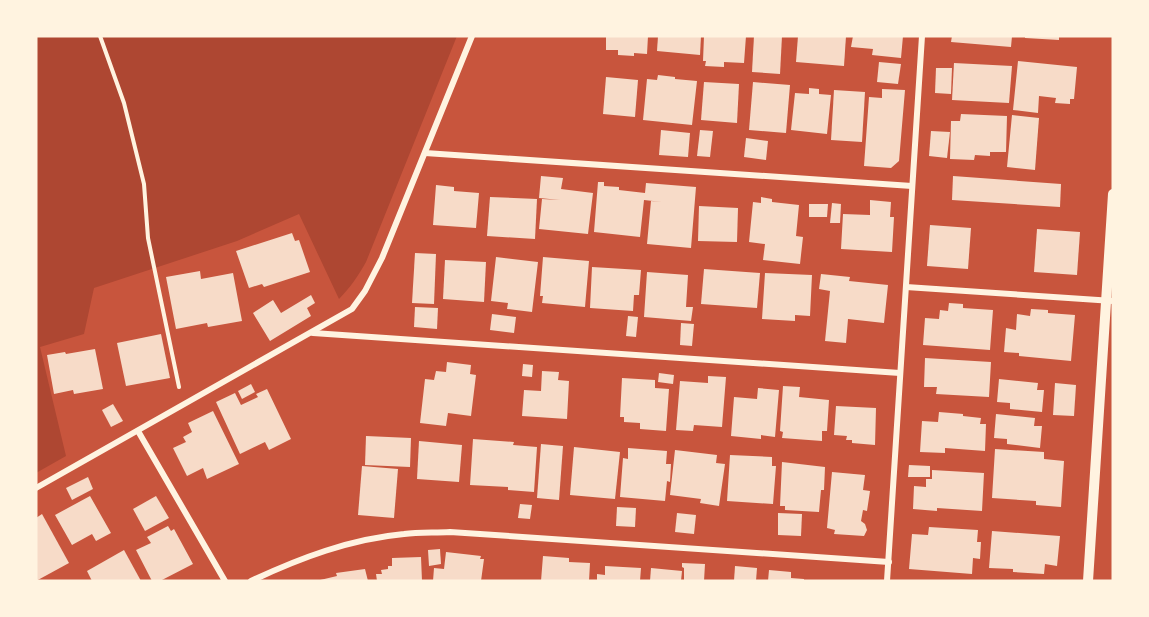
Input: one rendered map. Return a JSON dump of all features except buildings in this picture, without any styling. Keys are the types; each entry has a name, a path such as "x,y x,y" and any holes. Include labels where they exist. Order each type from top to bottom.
{"street":[{"path":"36,488 352,309 365,291 382,258 472,36"},
{"path":"887,581 922,36"},
{"path":"425,153 912,186"},
{"path":"1088,581 1109,301 1113,194"},
{"path":"906,287 1109,301"},
{"path":"312,332 900,373"},
{"path":"138,431 225,581"},
{"path":"251,581 282,566 338,546 405,534 450,532 889,562"}],"path":[{"path":"100,36 124,103 144,184 148,238 183,406"}],"shaded area":[{"path":"36,36 457,36 366,262 347,291 339,299 299,214 237,241 94,288 84,334 40,347 66,456 36,473"}]}
